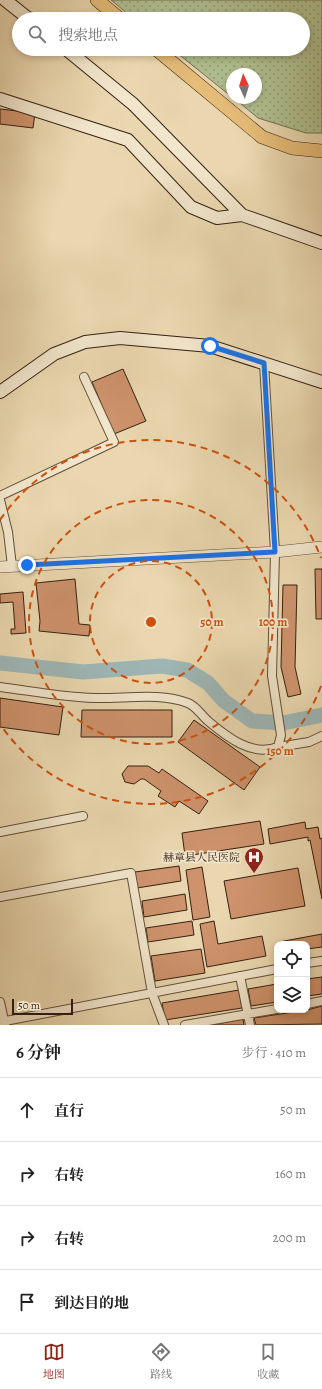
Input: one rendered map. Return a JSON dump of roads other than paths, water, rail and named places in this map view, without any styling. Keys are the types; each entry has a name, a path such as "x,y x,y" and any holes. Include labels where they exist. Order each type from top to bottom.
{"main road":[{"path":"5,0 20,12"},
{"path":"97,0 112,12"},
{"path":"75,56 133,104 242,215"},
{"path":"164,56 262,137 292,148 322,151"},
{"path":"0,99 128,140 191,207 217,218 242,215 322,243"},
{"path":"0,392 54,354 85,342 120,338 210,346 322,382"}],"street":[{"path":"264,363 275,552 272,676 282,735 278,747"},
{"path":"0,496 114,442 84,377"},
{"path":"0,500 8,532 12,566"},
{"path":"0,567 275,552 322,547"},
{"path":"0,687 93,698 175,699 190,704 208,721 238,743 258,750 269,750 309,742 322,736"},
{"path":"0,832 83,816"},
{"path":"0,896 131,873 152,993 164,1025"},
{"path":"310,963 322,961"},
{"path":"0,1002 3,1023 274,970"},
{"path":"240,976 250,1025"},
{"path":"310,1003 322,1001"},
{"path":"185,1025 274,1010"}],"waterway":[{"path":"0,663 83,672 162,666 187,670 208,683 224,701 252,721 283,723 322,715"}],"place":[{"name":"赫章县人民医院","path":"254,874"}]}
